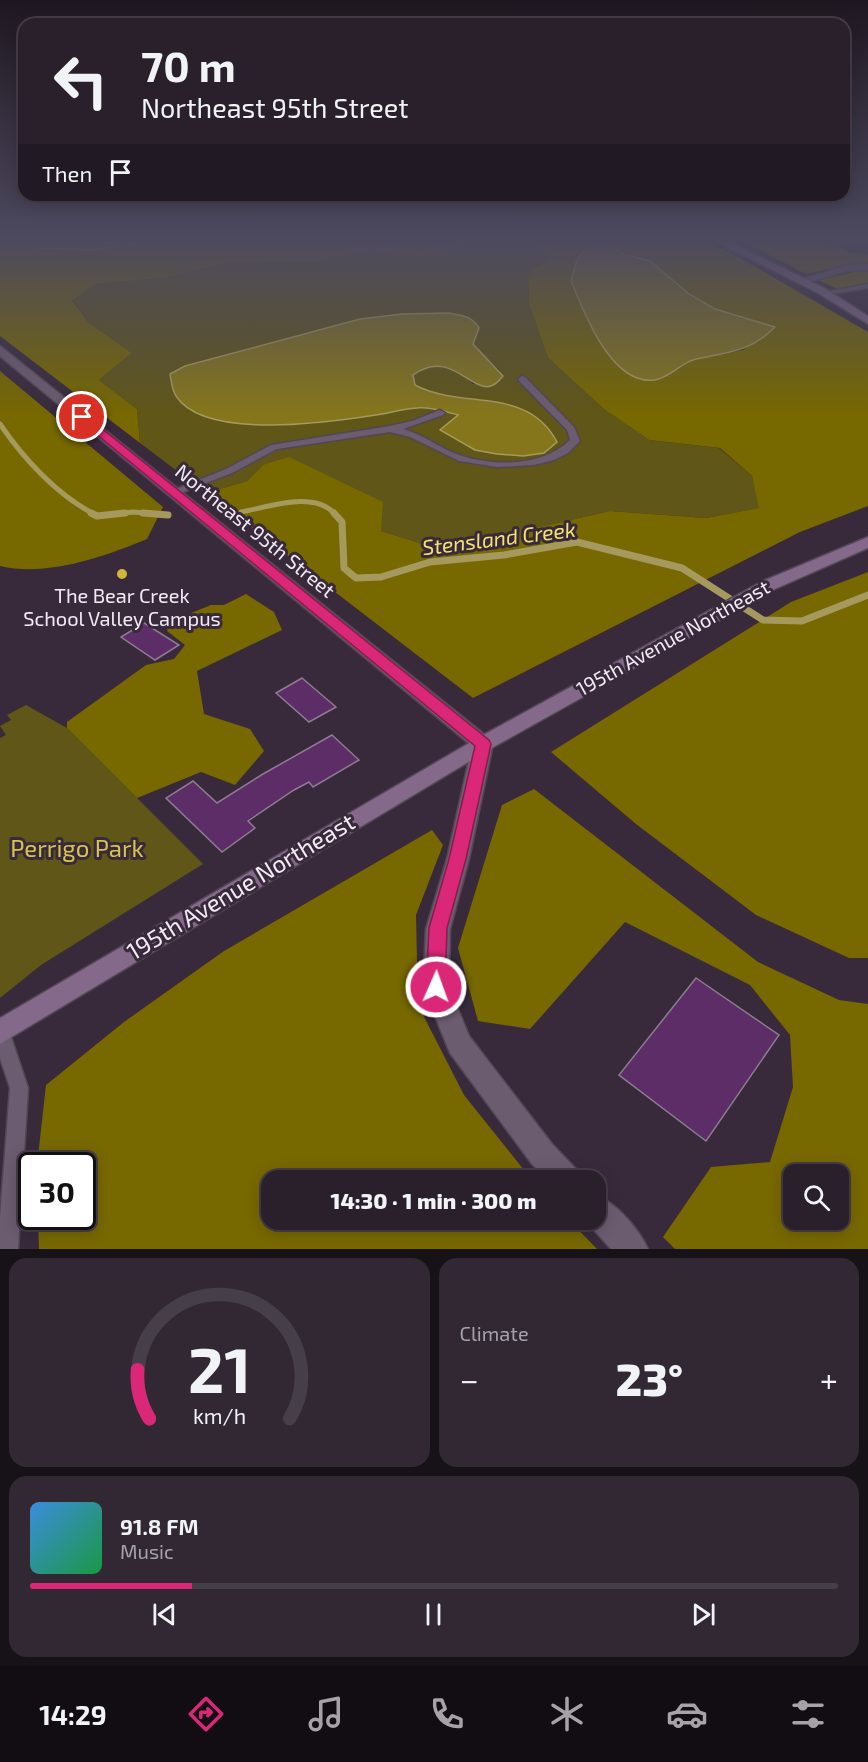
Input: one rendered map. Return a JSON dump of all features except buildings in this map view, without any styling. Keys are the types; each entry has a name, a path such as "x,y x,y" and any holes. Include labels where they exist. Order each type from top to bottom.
{"street":[{"path":"832,298 868,321"},
{"name":"Northeast 95th Street","path":"0,350 483,744"},
{"name":"195th Avenue Northeast","path":"0,1031 483,744 769,585 868,542"},
{"path":"483,744 458,859 438,928 436,987 459,1044 542,1154 557,1170"},
{"path":"606,1221 632,1249"}],"lane":[{"path":"390,429 402,430 451,455 482,462 535,463 568,450 575,441 571,429 522,379"},
{"path":"174,492 229,471 273,447 390,429 415,423 440,413"},
{"path":"0,1031 19,1088 8,1249"}],"green space":[{"path":"529,298 548,358 605,410 649,440 719,448 752,476 760,508 706,518 610,511 508,534 429,546 381,531 263,465 247,481 206,493 140,443 137,409 99,380 132,353 89,323 72,299","holes":["449,313 479,328 473,344 500,371 473,384 459,373 444,367 429,367 413,375 415,385 429,392 497,402 441,430 458,415 417,408 311,424 261,425 224,421 195,412 176,396 185,366 360,319 402,314"]},
{"name":"Perrigo Park","path":"26,705 67,728 203,864 41,965 0,998 0,738 6,735 0,726 11,720 7,715"}],"shaded area":[{"path":"0,298 75,298 72,300 89,323 132,353 99,380 137,409 140,443 0,336"},
{"path":"529,298 592,298 677,370 692,360 743,350 774,328 715,309 696,298 810,298 868,332 868,506 800,532 473,698 206,493 247,481 263,465 289,457 383,502 381,531 429,546 508,534 610,511 706,518 759,508 752,476 720,448 649,440 605,410 548,358"},
{"path":"578,298 696,298 715,309 775,327 757,342 738,350 696,359 655,380 639,379 625,371 613,359 601,344"},
{"path":"449,313 466,317 476,324 479,328 473,344 503,376 494,385 484,387 454,371 442,367 429,367 413,375 415,385 433,392 511,406 529,413 544,424 557,442 544,453 523,456 475,450 440,430 458,415 432,409 412,409 301,424 240,424 213,419 191,410 176,396 173,388 170,374 185,366 360,319 402,314"},
{"path":"0,371 163,507 147,539 94,558 56,567 18,569 0,566"},
{"path":"868,572 868,958 849,958 756,915 636,824 551,752 791,602"},
{"path":"246,594 274,612 282,630 197,671 204,714 250,729 264,751 235,785 201,772 137,798 67,728 67,722 146,665 174,659 185,645 167,631 169,622 211,605 224,605"},
{"path":"534,789 758,962 839,1000 868,1004 868,1249 675,1249 663,1237 711,1167 770,1162 793,1087 790,1035 750,985 625,922 530,1029 478,1021 458,948 502,805"},
{"path":"432,830 443,845 416,915 418,1005 464,1095 524,1170 261,1170 261,1230 579,1230 597,1249 39,1249 38,1230 96,1230 96,1152 38,1152 46,1085 124,1022 224,951"}],"waterway":[{"name":"Stensland Creek","path":"0,424 19,450 42,475 67,497 94,514"},
{"name":"Stensland Creek","path":"241,512 278,504 303,502 326,507 335,514"},
{"name":"Stensland Creek","path":"112,514 133,512 160,514"},
{"name":"Stensland Creek","path":"91,513 97,516 125,513"},
{"name":"Stensland Creek","path":"143,513 168,515"},
{"name":"Stensland Creek","path":"335,514 342,522 344,568 356,578 381,577 430,562 504,555 577,542 682,568 763,620 802,621 868,595"}],"place":[{"name":"The Bear Creek School Valley Campus","path":"122,574"}],"route":[{"path":"82,417 483,744 458,859 438,928 436,987"}]}
